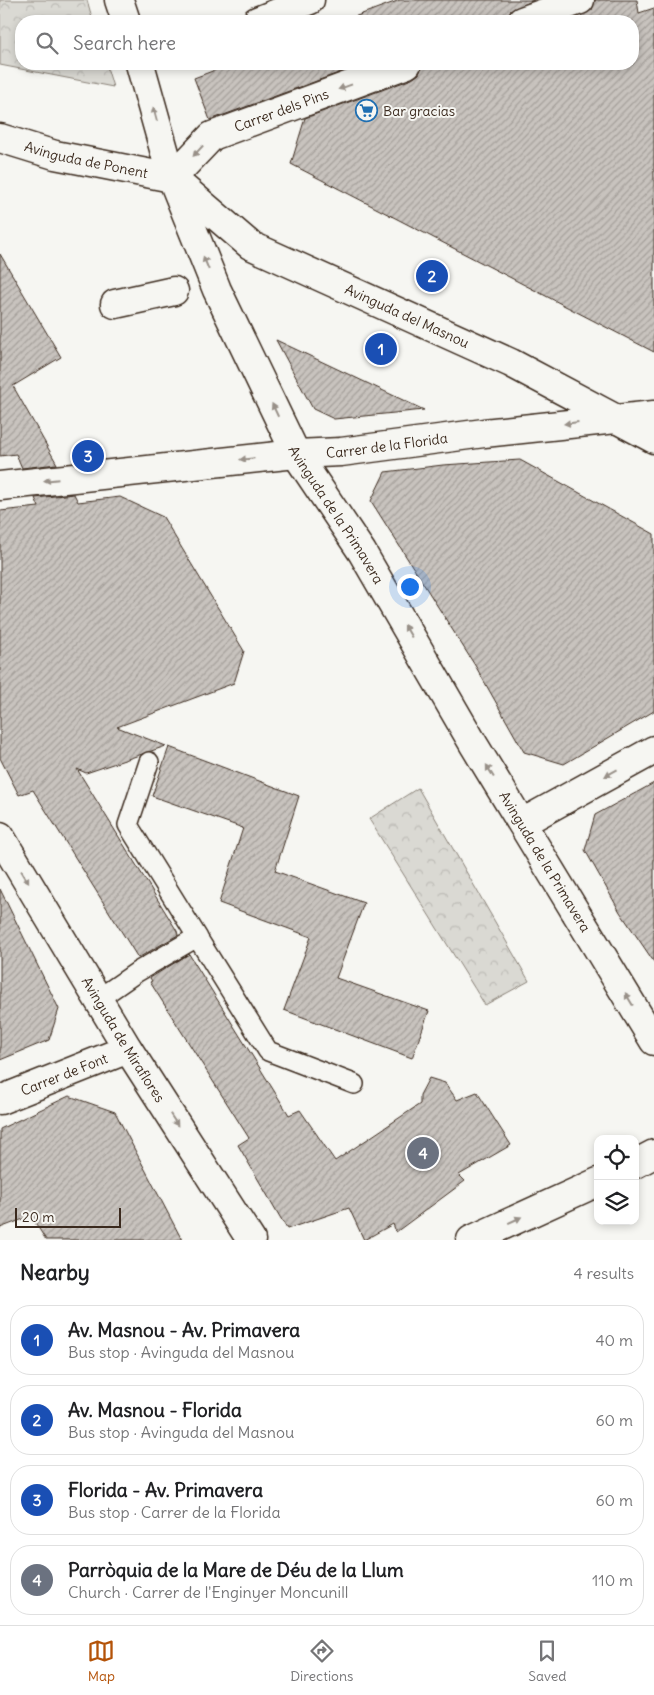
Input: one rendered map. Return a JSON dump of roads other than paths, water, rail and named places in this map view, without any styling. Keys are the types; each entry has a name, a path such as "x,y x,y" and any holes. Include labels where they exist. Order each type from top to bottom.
{"street":[{"path":"119,0 124,15"},
{"path":"272,15 310,0"},
{"path":"539,15 580,0"},
{"name":"Avinguda de la Primavera","path":"142,70 172,178 217,290 296,454 362,552 522,823 654,1041"},
{"name":"Carrer dels Pins","path":"172,178 212,136 391,70"},
{"name":"Avinguda de Ponent","path":"0,138 55,155 172,178"},
{"name":"Avinguda del Masnou","path":"172,178 250,245 511,363 654,439"},
{"path":"115,304 174,291"},
{"name":"Carrer de la Florida","path":"0,486 296,454 341,452 654,415"},
{"path":"522,823 654,750"},
{"name":"Avinguda de Miraflores","path":"0,836 128,1049 251,1240"},
{"name":"Carrer de Font","path":"0,1100 128,1049"},
{"path":"639,1162 654,1154"},
{"path":"482,1238 594,1184"}],"lane":[{"path":"148,762 128,825 268,1051 354,1084"},
{"path":"98,999 138,972 198,938"}],"place":[{"name":"Bar gracias","path":"367,111"},
{"name":"Av. Masnou - Florida","path":"432,276"},
{"name":"Av. Masnou - Av. Primavera","path":"381,349"},
{"name":"Florida - Av. Primavera","path":"88,456"},
{"name":"Parròquia de la Mare de Déu de la Llum","path":"423,1153"}]}
